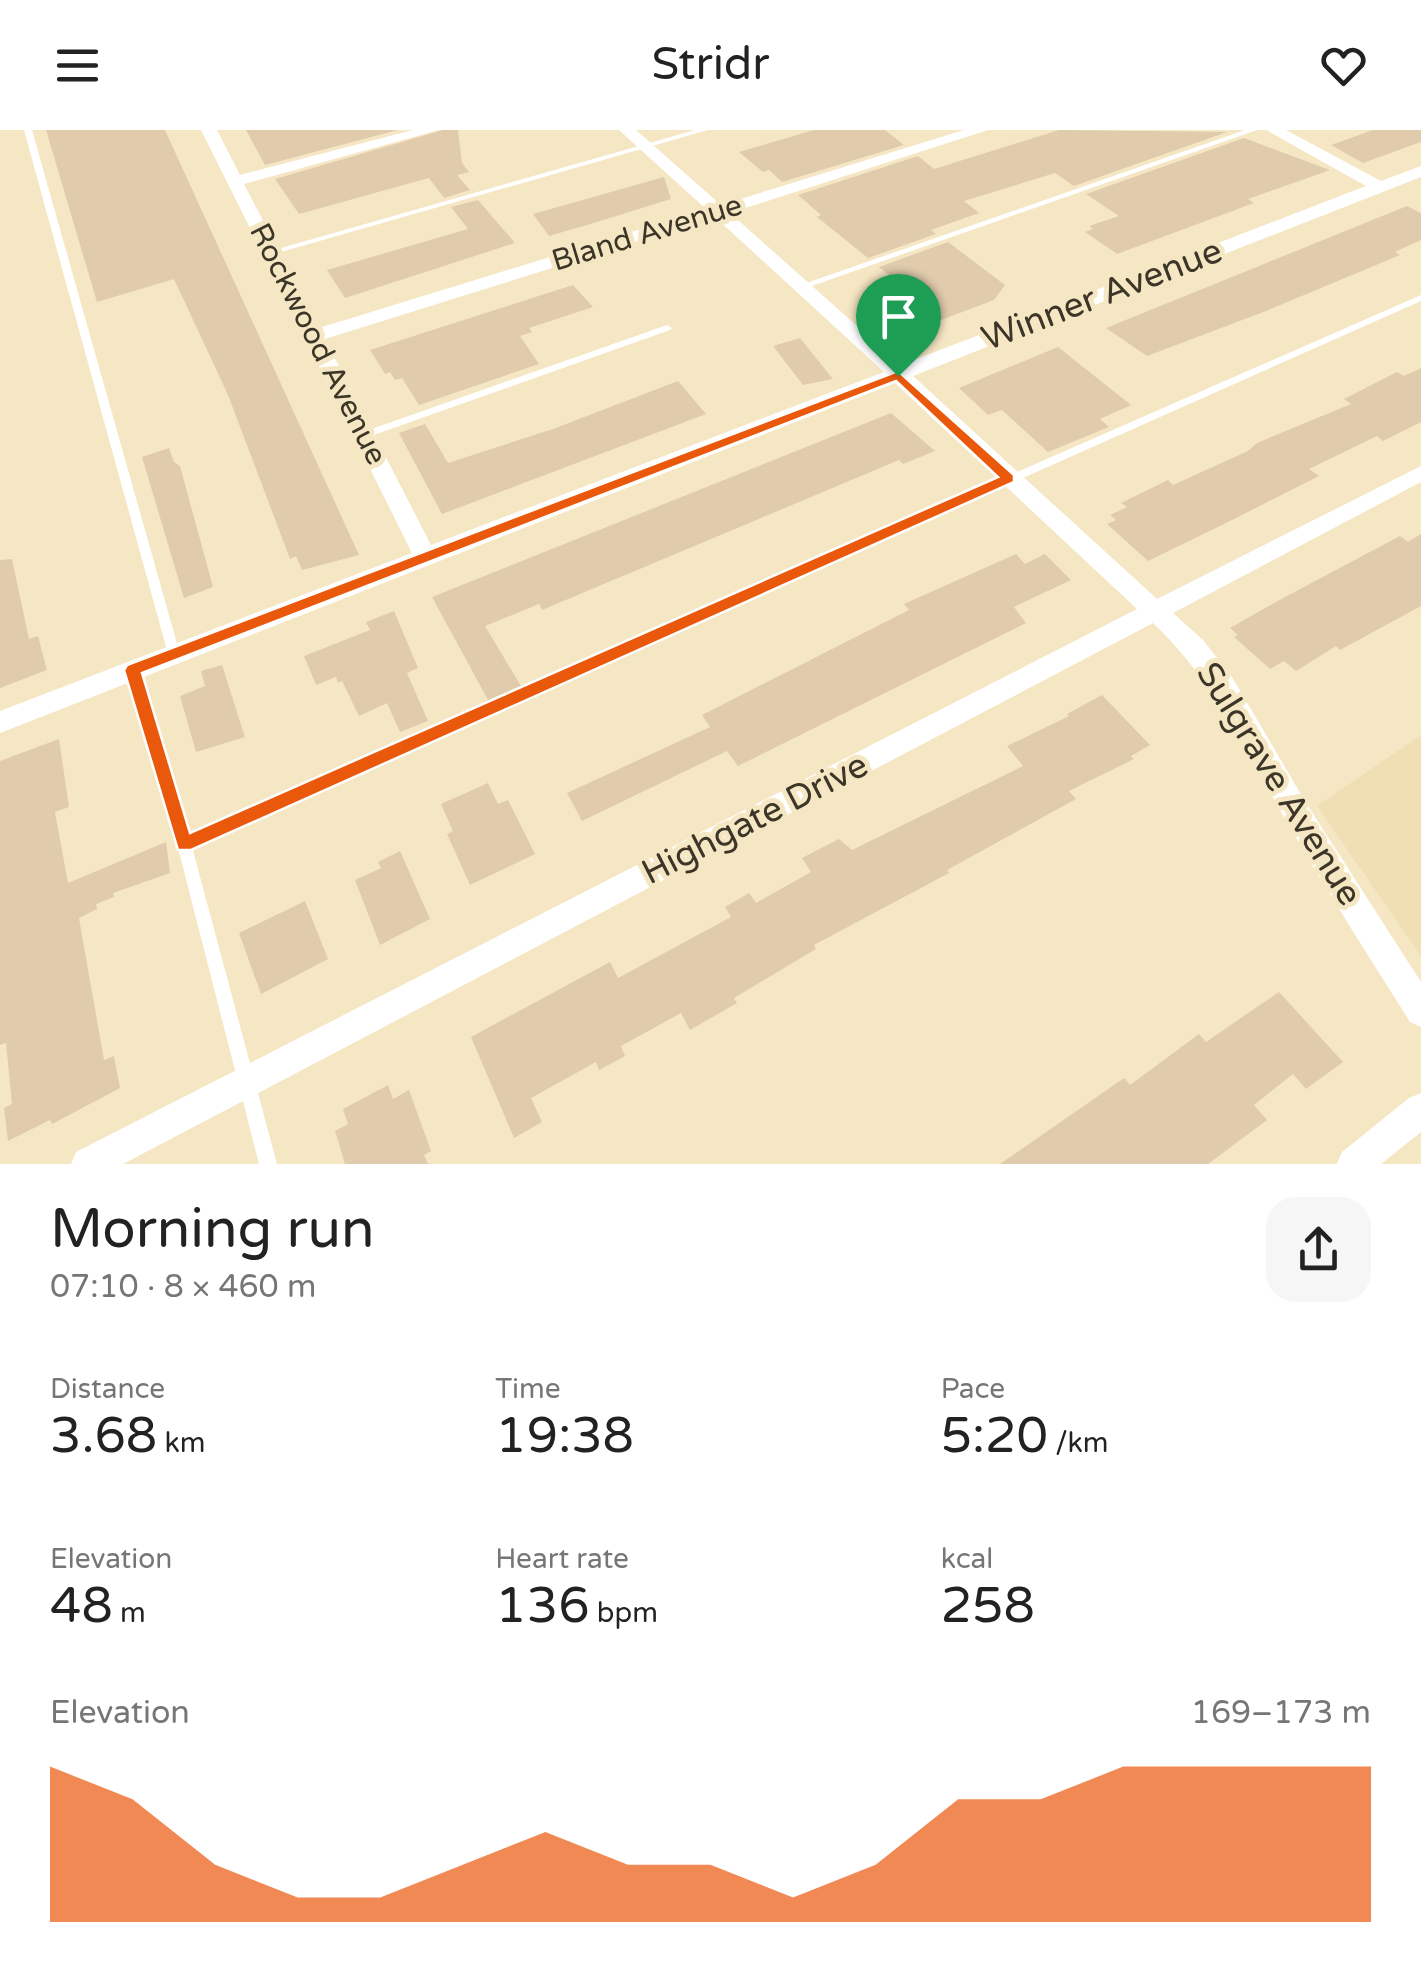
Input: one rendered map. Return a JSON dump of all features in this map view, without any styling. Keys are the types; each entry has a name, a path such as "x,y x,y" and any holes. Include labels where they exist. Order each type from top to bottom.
{"street":[{"name":"Rockwood Avenue","path":"209,130 426,558"},
{"path":"235,181 431,130"},
{"name":"Sulgrave Avenue","path":"627,130 803,286 1194,647 1222,684 1296,812 1421,1011"},
{"name":"Bland Avenue","path":"314,336 980,130"},
{"path":"1274,130 1380,187"},
{"name":"Winner Avenue","path":"0,722 1421,171"},
{"name":"Highgate Drive","path":"88,1164 1421,473"},
{"path":"1354,1164 1421,1110"}],"lane":[{"path":"28,130 174,654"},
{"path":"271,252 704,130"},
{"path":"803,286 1253,130"},
{"path":"184,844 1421,298"},
{"path":"364,436 667,328"},
{"path":"132,670 184,844 268,1164"}],"shaded area":[{"path":"1421,735 1421,956 1317,806"}],"building":[{"path":"46,130 165,130 359,555 302,570 296,556 290,559 228,395 174,279 97,302"},
{"path":"246,130 398,130 265,165"},
{"path":"443,130 458,130 462,163 469,172 457,175 470,190 444,198 429,178 299,214 275,179"},
{"path":"814,130 885,130 904,145 782,182 739,152"},
{"path":"1059,130 1227,132 1074,186 1055,173 964,201 979,213 931,230 936,234 868,258 817,217 821,215 798,195 918,156 934,169"},
{"path":"1373,130 1421,130 1421,142 1363,163 1331,145"},
{"path":"1244,138 1330,170 1248,199 1254,203 1117,254 1085,232 1093,229 1089,226 1119,216 1086,194"},
{"path":"664,177 671,199 549,236 533,214"},
{"path":"478,200 515,243 345,298 327,270 468,229 451,207"},
{"path":"1407,206 1421,213 1421,240 1395,252 1400,255 1266,311 1147,356 1106,328"},
{"path":"948,242 1005,285 994,300 909,332 885,312 919,299 879,267"},
{"path":"573,285 593,307 529,328 532,332 520,336 539,364 419,405 402,378 395,380 390,372 385,374 370,350"},
{"path":"800,338 833,379 803,385 773,346"},
{"path":"1058,347 1131,405 1100,419 1109,427 1048,452 1002,410 988,415 959,388"},
{"path":"1421,368 1421,422 1383,441 1377,436 1309,469 1319,476 1224,524 1148,561 1107,524 1116,520 1110,515 1127,507 1121,503 1168,480 1173,485 1248,451 1257,443 1351,404 1344,399 1397,372 1404,376"},
{"path":"678,381 706,414 442,514 399,433 425,424 448,463 553,429"},
{"path":"891,413 935,451 903,464 899,460 542,610 539,604 485,626 521,686 488,700 432,597"},
{"path":"169,448 174,462 180,466 213,587 184,598 142,457"},
{"path":"1421,534 1421,606 1340,650 1336,646 1296,671 1284,661 1270,669 1234,637 1238,635 1230,628 1285,597 1400,536 1408,542"},
{"path":"1016,554 1025,564 1045,554 1071,580 1014,607 1026,623 738,766 727,751 582,821 567,793 710,727 702,715 909,610 904,604"},
{"path":"12,559 29,639 38,636 47,670 0,688 0,560"},
{"path":"394,611 418,668 407,673 428,721 400,732 387,703 359,716 342,681 338,683 336,677 316,685 304,656 370,630 366,622"},
{"path":"222,665 245,737 196,752 180,696 205,686 201,671"},
{"path":"1102,695 1150,745 1131,756 1134,759 1069,791 1076,799 947,870 949,873 814,945 816,949 734,998 737,1003 690,1030 681,1013 621,1046 625,1056 599,1070 596,1062 531,1098 542,1122 514,1138 471,1037 610,962 618,978 731,917 725,907 749,893 756,903 811,872 802,858 839,839 852,850 1023,766 1007,746"},
{"path":"59,739 69,807 55,812 68,883 166,842 170,873 113,893 114,897 96,904 97,909 79,918 104,1060 114,1056 120,1088 52,1124 50,1120 8,1141 4,1108 12,1104 6,1043 0,1045 0,761"},
{"path":"488,783 498,804 508,800 535,854 470,885 447,834 453,831 441,804"},
{"path":"400,851 430,919 380,945 355,880 381,868 378,862"},
{"path":"305,901 328,959 261,994 239,933"},
{"path":"1279,992 1343,1062 1306,1089 1293,1074 1254,1105 1267,1120 1208,1164 1000,1164 1124,1078 1130,1085 1199,1034 1206,1042"},
{"path":"388,1085 393,1099 409,1090 431,1151 424,1155 428,1164 345,1164 335,1131 348,1124 343,1109"}],"route":[{"path":"898,376 1008,478 184,844 132,670 898,376"}]}
